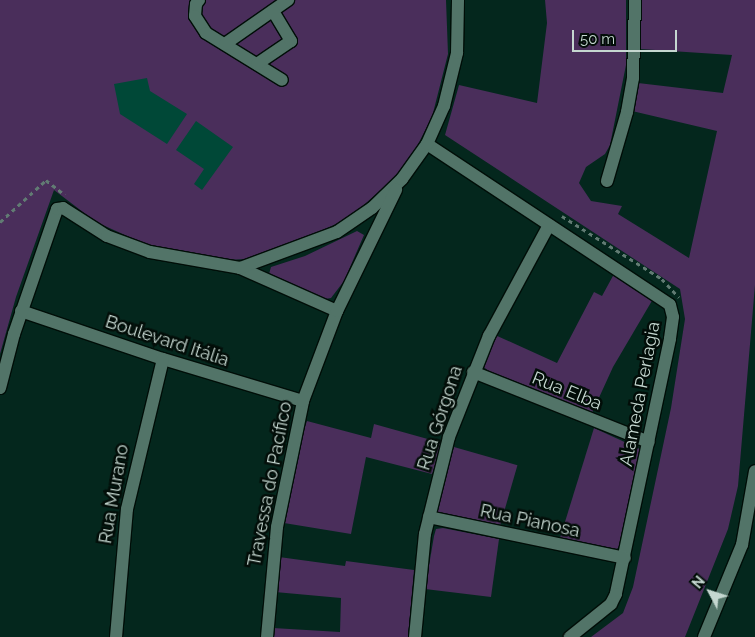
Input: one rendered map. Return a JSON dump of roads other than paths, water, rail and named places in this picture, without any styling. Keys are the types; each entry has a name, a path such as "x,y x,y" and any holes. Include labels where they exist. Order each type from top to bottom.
{"street":[{"path":"199,0 196,4 194,16 206,33 282,80"},
{"path":"225,44 288,0"},
{"path":"240,268 337,232 372,208 402,179 427,144 454,71 458,0"},
{"path":"607,181 631,86 635,0"},
{"path":"257,64 291,41 273,11"},
{"name":"Alameda Perlagia","path":"427,144 670,305 673,317 670,339 625,558 612,604 570,637"},
{"name":"Travessa do Pacífico","path":"266,637 278,518 303,401 337,312 402,179"},
{"path":"0,388 21,311 56,209 63,208 107,236 150,252 240,268 337,312"},
{"name":"Rua Górgona","path":"415,637 420,564 429,517 449,437 473,372 505,304 549,225"},
{"name":"Boulevard Itália","path":"21,311 162,359 303,401"},
{"name":"Rua Murano","path":"116,637 127,509 162,359"},
{"name":"Rua Elba","path":"473,372 649,442"},
{"path":"704,637 742,545 755,471"},
{"name":"Rua Pianosa","path":"429,517 625,558"}]}
